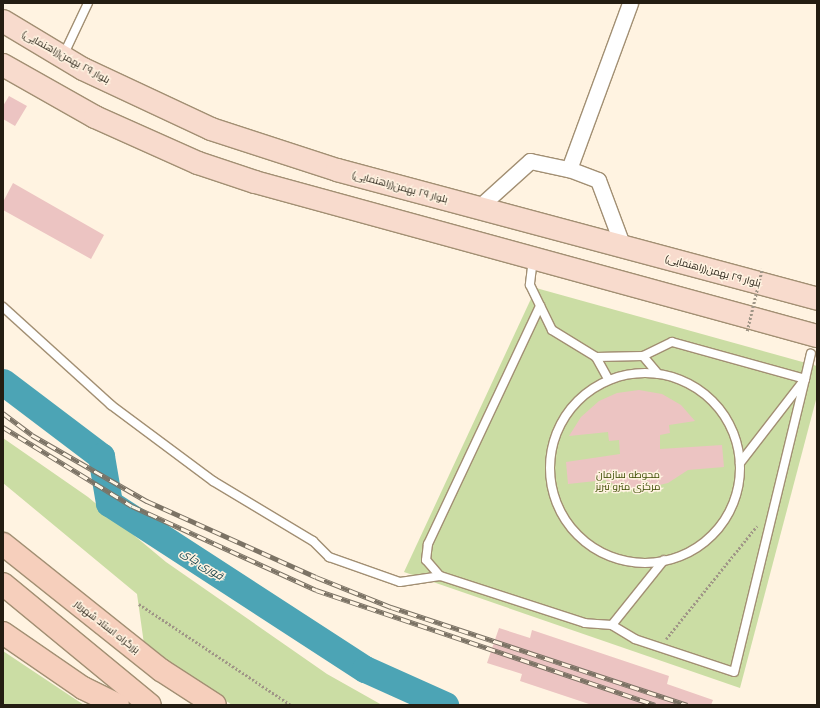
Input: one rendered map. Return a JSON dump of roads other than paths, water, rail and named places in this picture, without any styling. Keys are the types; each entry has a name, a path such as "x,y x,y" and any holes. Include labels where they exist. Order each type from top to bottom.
{"highway":[{"name":"بزرگراه استاد شهریار","path":"3,544 161,670 215,705"},
{"path":"3,584 150,705"},
{"path":"3,633 83,688 118,705"}],"main road":[{"name":"بلوار ٢٩ بهمن(راهنمایی)","path":"3,21 62,56 210,129 337,170 817,299"},
{"path":"3,65 95,117 198,162 327,204 533,259 814,345"},
{"path":"327,204 337,170"}],"street":[{"path":"569,169 630,3"},
{"path":"478,208 530,161 569,169 598,180 623,247"}],"lane":[{"path":"62,56 88,3"},
{"path":"533,259 530,285 552,330 596,357 609,380"},
{"path":"440,576 426,560 428,544 540,306"},
{"path":"3,307 111,405 212,481 313,541 329,557 400,582 440,576 585,623 612,625 635,639 734,672 814,345"},
{"path":"596,357 643,356 672,342 805,379"},
{"path":"643,356 658,374"},
{"path":"658,374 681,379 709,396 729,422 740,463 739,485 728,516 707,541 678,557 664,560 646,563 616,559 589,545 567,523 554,496 549,466 554,436 569,410 591,388 619,376 658,374"},
{"path":"740,463 805,379"},
{"path":"612,625 664,560"}],"waterway":[{"name":"قوری چای","path":"3,382 101,456 109,503 365,669 445,705"}],"railway":[{"path":"3,413 32,435 147,501 316,577 391,607 687,705"},
{"path":"3,427 132,506 316,590 655,705"}],"park label":[{"name":"محوطه سازمان مرکزی مترو تبریز","path":"628,480"}]}
